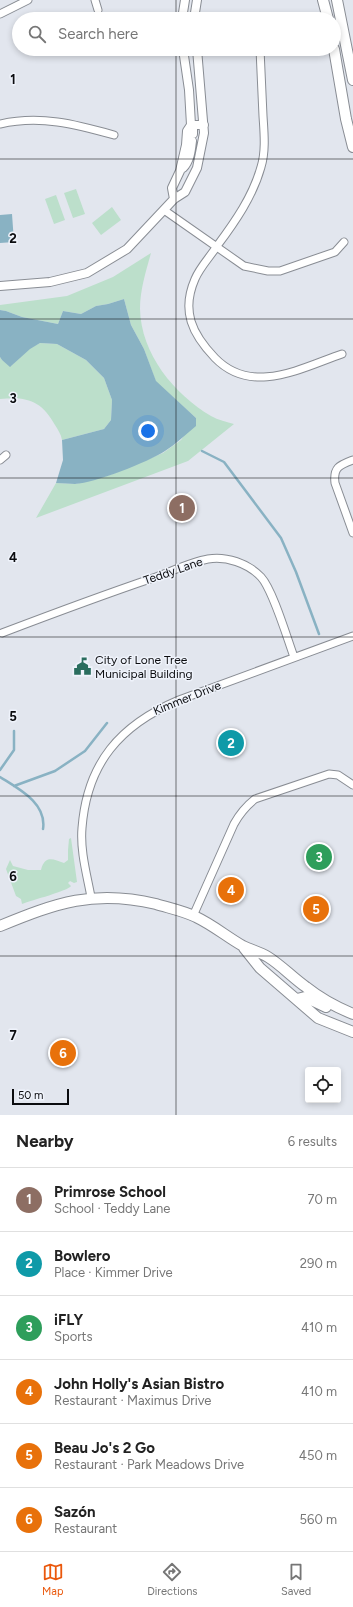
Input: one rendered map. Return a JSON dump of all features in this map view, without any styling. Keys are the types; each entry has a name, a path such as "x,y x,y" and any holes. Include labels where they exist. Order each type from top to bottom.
{"main road":[{"path":"323,0 326,12"},
{"path":"337,0 340,12"},
{"path":"341,17 353,80"},
{"path":"335,56 346,119 353,147"},
{"path":"0,926 47,908 91,897 122,898 145,902 193,916 216,928 243,946 267,956 328,1003 353,1014"},
{"path":"243,946 260,968 318,1018 353,1032"},
{"path":"260,968 270,969 292,986 306,987"},
{"path":"297,999 305,997 353,1019"}],"street":[{"path":"0,14 28,0"},
{"path":"95,0 98,10"},
{"path":"183,12 185,0"},
{"path":"195,12 197,0"},
{"path":"174,199 172,188 180,171 186,145 187,131 190,125 189,90 185,56"},
{"path":"0,286 50,282 87,273 127,249 174,199 185,192 197,168 202,150 204,133 198,56"},
{"path":"260,56 264,140 262,166 249,199 195,279 188,300 189,313 194,331 203,345 221,363 236,372 262,378 283,375 342,354"},
{"path":"0,124 26,120 52,120 76,124 114,135"},
{"path":"190,125 204,125"},
{"path":"180,171 186,165 192,141 193,129 190,125"},
{"path":"192,141 202,150"},
{"path":"186,165 197,168"},
{"path":"164,210 244,266 268,271 280,271 335,252 344,242"},
{"path":"0,460 6,455"},
{"path":"353,460 339,466 334,476 335,483 353,533"},
{"name":"Teddy Lane","path":"2,633 116,590 208,559 223,558 243,564 261,577 268,587 294,657"},
{"name":"Kimmer Drive","path":"91,897 85,863 82,827 87,796 94,776 102,760 123,733 142,718 158,709 353,636"},
{"path":"193,916 239,814 246,806 255,799 329,774 338,776 353,785"}],"green space":[{"path":"76,189 85,214 73,218 64,193"},
{"path":"56,195 65,220 54,224 45,199"},
{"path":"112,207 121,220 101,235 92,223"},
{"path":"151,253 142,288 140,309 146,342 153,357 173,384 197,407 211,416 234,424 188,461 36,518 56,483 76,484 110,475 163,453 181,440 196,418 156,382 144,349 131,325 124,299 96,306 81,314 63,311 58,324 22,317 0,310 0,305 67,296 113,277"},
{"path":"40,343 57,344 86,360 104,378 112,400 111,420 104,429 62,440 50,417 39,405 18,398 0,399 0,357 11,366 30,348"},
{"path":"71,838 77,882 74,883 70,881 68,883 71,886 68,888 22,904 21,899 16,896 6,869 10,860 13,866 28,870 41,870 45,862 50,859 64,863 68,860 69,839"}],"water":[{"path":"12,214 14,242 0,243 0,215"},
{"path":"124,299 131,325 144,349 156,381 196,418 196,426 165,451 134,466 84,483 56,483 63,460 62,440 104,429 111,420 112,400 104,378 86,360 57,344 40,343 30,349 10,367 0,357 0,310 22,317 58,324 63,311 81,314 96,306"}],"waterway":[{"path":"202,451 224,462 281,538 296,572 319,634"},
{"path":"14,786 55,771 85,751 107,723"},
{"path":"0,770 14,750 14,731"},
{"path":"0,777 23,792 36,804 41,812 43,829"}],"place":[{"name":"Primrose School","path":"182,508"},
{"name":"City of Lone Tree Municipal Building","path":"82,667"},
{"name":"Bowlero","path":"231,743"},
{"name":"iFLY","path":"319,857"},
{"name":"John Holly's Asian Bistro","path":"231,890"},
{"name":"Beau Jo's 2 Go","path":"316,909"},
{"name":"Sazón","path":"63,1053"}]}
